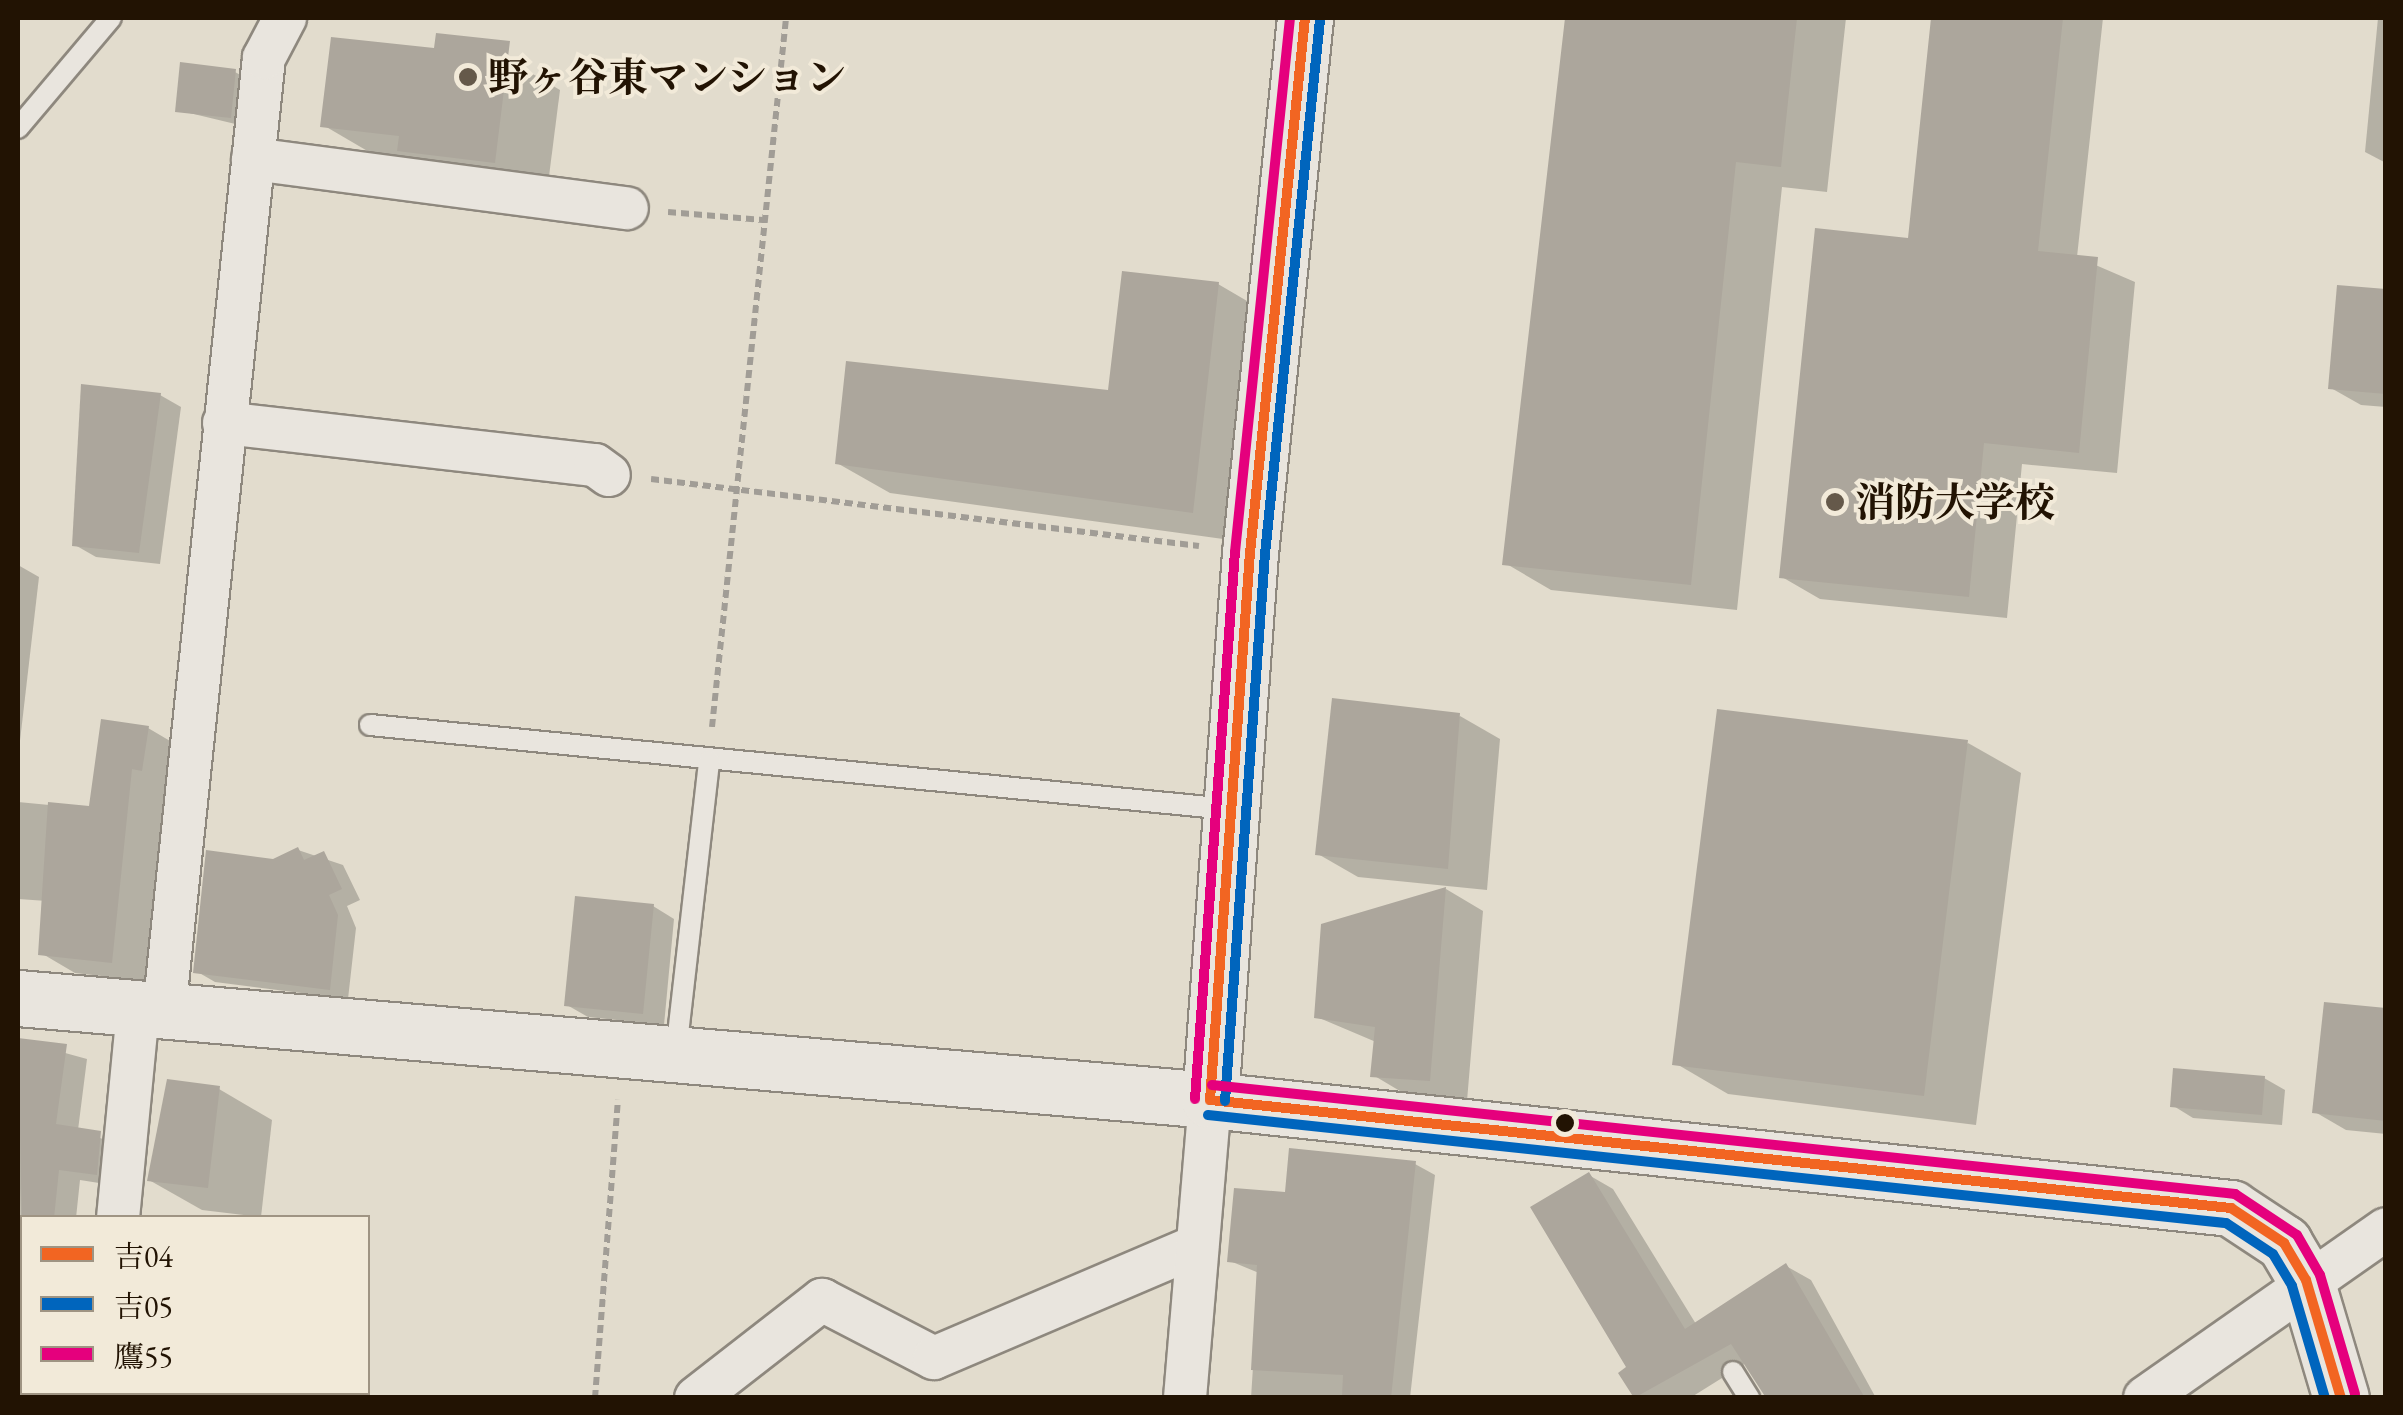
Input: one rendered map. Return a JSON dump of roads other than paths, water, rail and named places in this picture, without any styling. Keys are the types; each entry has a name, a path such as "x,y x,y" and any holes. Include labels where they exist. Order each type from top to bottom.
{"street":[{"path":"118,1215 151,1010 224,422 264,58 285,18"},
{"path":"1185,1398 1250,552 1305,18"},
{"path":"253,159 627,208"},
{"path":"224,422 595,466 609,475"},
{"path":"18,998 621,1056 1210,1100 2231,1208 2284,1243 2306,1280 2341,1398"},
{"path":"2145,1398 2306,1280 2386,1229"},
{"path":"719,1391 822,1300 934,1358 1197,1246"}],"lane":[{"path":"18,128 111,18"},
{"path":"370,724 708,761 1231,809"},
{"path":"675,1060 708,761"},
{"path":"1733,1372 1749,1398"}],"place":[{"name":"野ヶ谷東マンション","path":"468,77"},
{"name":"消防大学校","path":"1835,502"}]}
